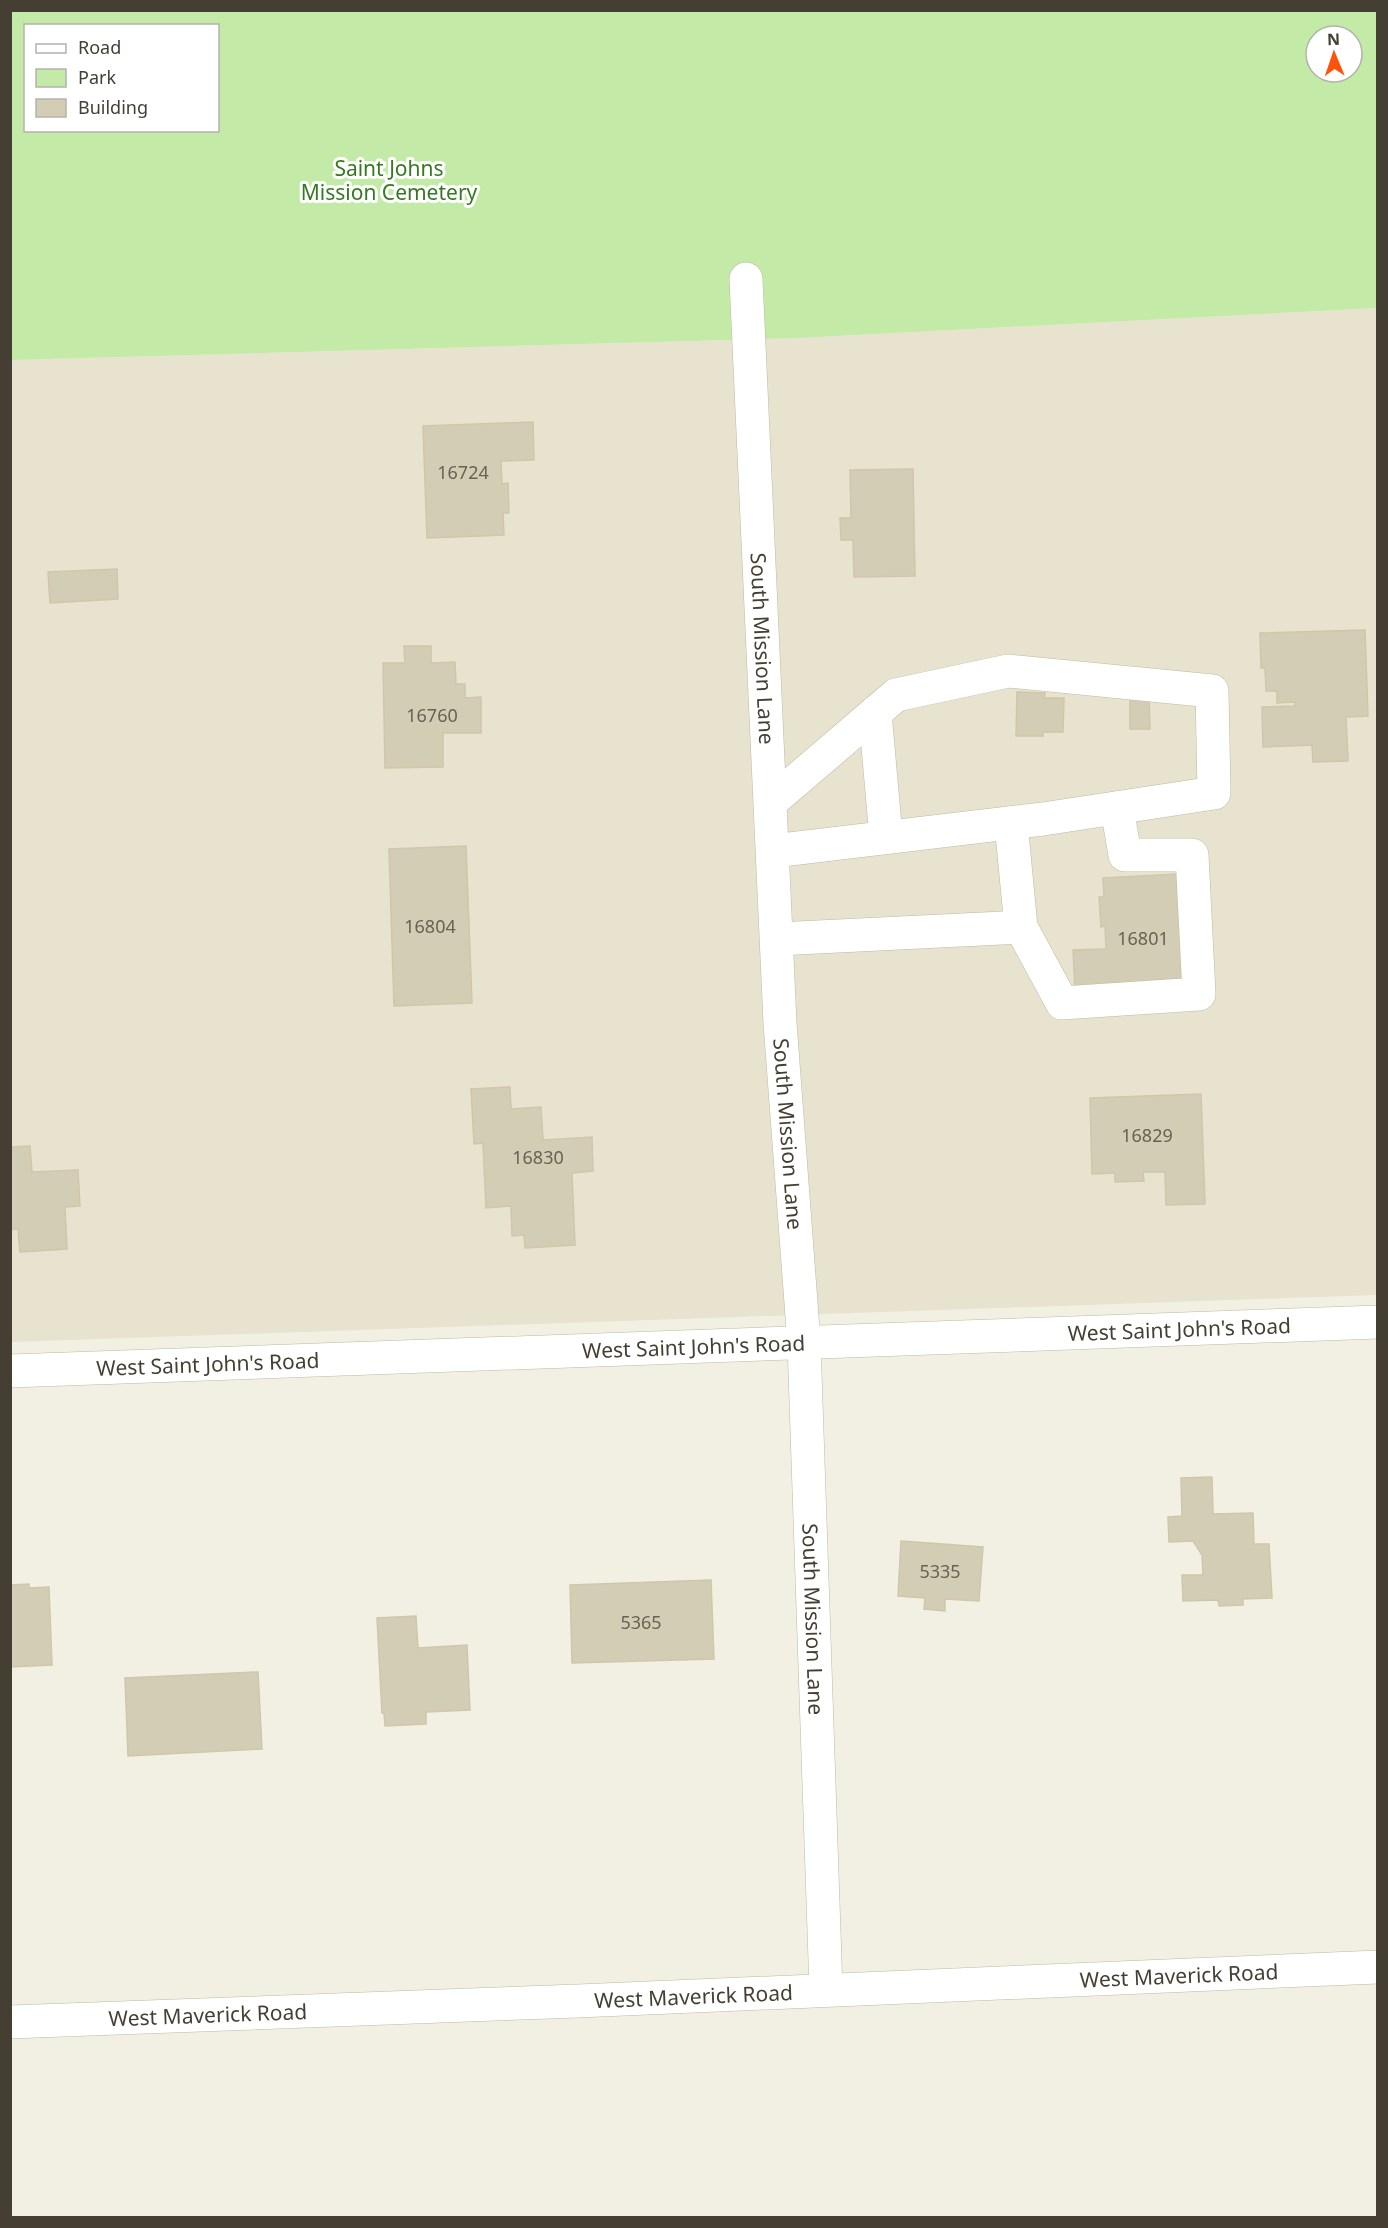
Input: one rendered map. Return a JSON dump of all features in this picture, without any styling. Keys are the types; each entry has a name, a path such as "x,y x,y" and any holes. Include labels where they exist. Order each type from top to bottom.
{"street":[{"name":"South Mission Lane","path":"746,279 781,1035 804,1343 826,1990"},
{"path":"771,802 896,695 1008,671 1212,691 1214,793 1011,823 773,851"},
{"path":"875,713 886,837"},
{"path":"1011,823 1021,927 1062,1003 1199,994 1192,855 1125,855 1117,808"},
{"path":"777,939 1021,927"},
{"name":"West Saint John's Road","path":"10,1371 1377,1322"},
{"name":"West Maverick Road","path":"10,2022 1377,1967"}],"shaded area":[{"path":"1377,308 1377,1295 11,1342 10,360 798,338"}],"green space":[{"name":"Saint Johns Mission Cemetery","path":"10,11 1377,11 1377,308 798,338 11,360"}],"building":[{"path":"533,422 534,460 501,461 502,484 508,483 509,513 503,513 504,535 427,538 423,426"},
{"path":"913,469 915,576 854,577 853,540 841,540 840,518 851,518 850,470"},
{"path":"117,569 118,599 50,603 48,572"},
{"path":"1365,630 1368,716 1346,717 1348,761 1313,762 1312,745 1263,747 1262,707 1295,706 1295,702 1277,703 1277,691 1266,691 1265,668 1261,668 1260,633"},
{"path":"404,646 431,646 431,663 455,662 456,684 465,684 465,698 481,697 481,733 443,733 443,767 385,768 383,663 405,663"},
{"path":"1017,692 1045,693 1044,698 1064,698 1063,732 1043,732 1043,736 1016,736"},
{"path":"1130,695 1149,695 1150,729 1130,729"},
{"path":"466,846 472,1003 394,1006 389,849"},
{"path":"1178,874 1182,987 1075,990 1073,950 1106,949 1105,926 1101,927 1099,897 1104,897 1103,878"},
{"path":"510,1087 511,1109 541,1107 543,1140 592,1137 593,1171 572,1173 575,1245 525,1248 524,1235 512,1236 511,1206 486,1208 483,1143 474,1144 471,1089"},
{"path":"1201,1094 1205,1204 1166,1205 1165,1172 1143,1172 1144,1181 1115,1182 1115,1173 1092,1174 1090,1098"},
{"path":"30,1146 32,1172 78,1170 80,1206 65,1207 67,1249 20,1252 18,1229 10,1230 10,1147"},
{"path":"1212,1477 1213,1514 1253,1513 1254,1544 1269,1544 1272,1598 1243,1599 1243,1605 1219,1606 1218,1600 1183,1601 1182,1575 1203,1575 1202,1555 1193,1541 1169,1542 1168,1517 1182,1516 1181,1478"},
{"path":"901,1541 983,1547 979,1601 945,1599 945,1611 924,1609 925,1598 898,1596"},
{"path":"711,1580 714,1659 572,1663 570,1585"},
{"path":"29,1584 29,1588 49,1587 52,1665 10,1667 10,1585"},
{"path":"416,1616 418,1648 467,1645 470,1710 426,1712 426,1724 385,1726 384,1713 382,1713 377,1618"},
{"path":"258,1672 262,1749 128,1756 125,1678"}]}
